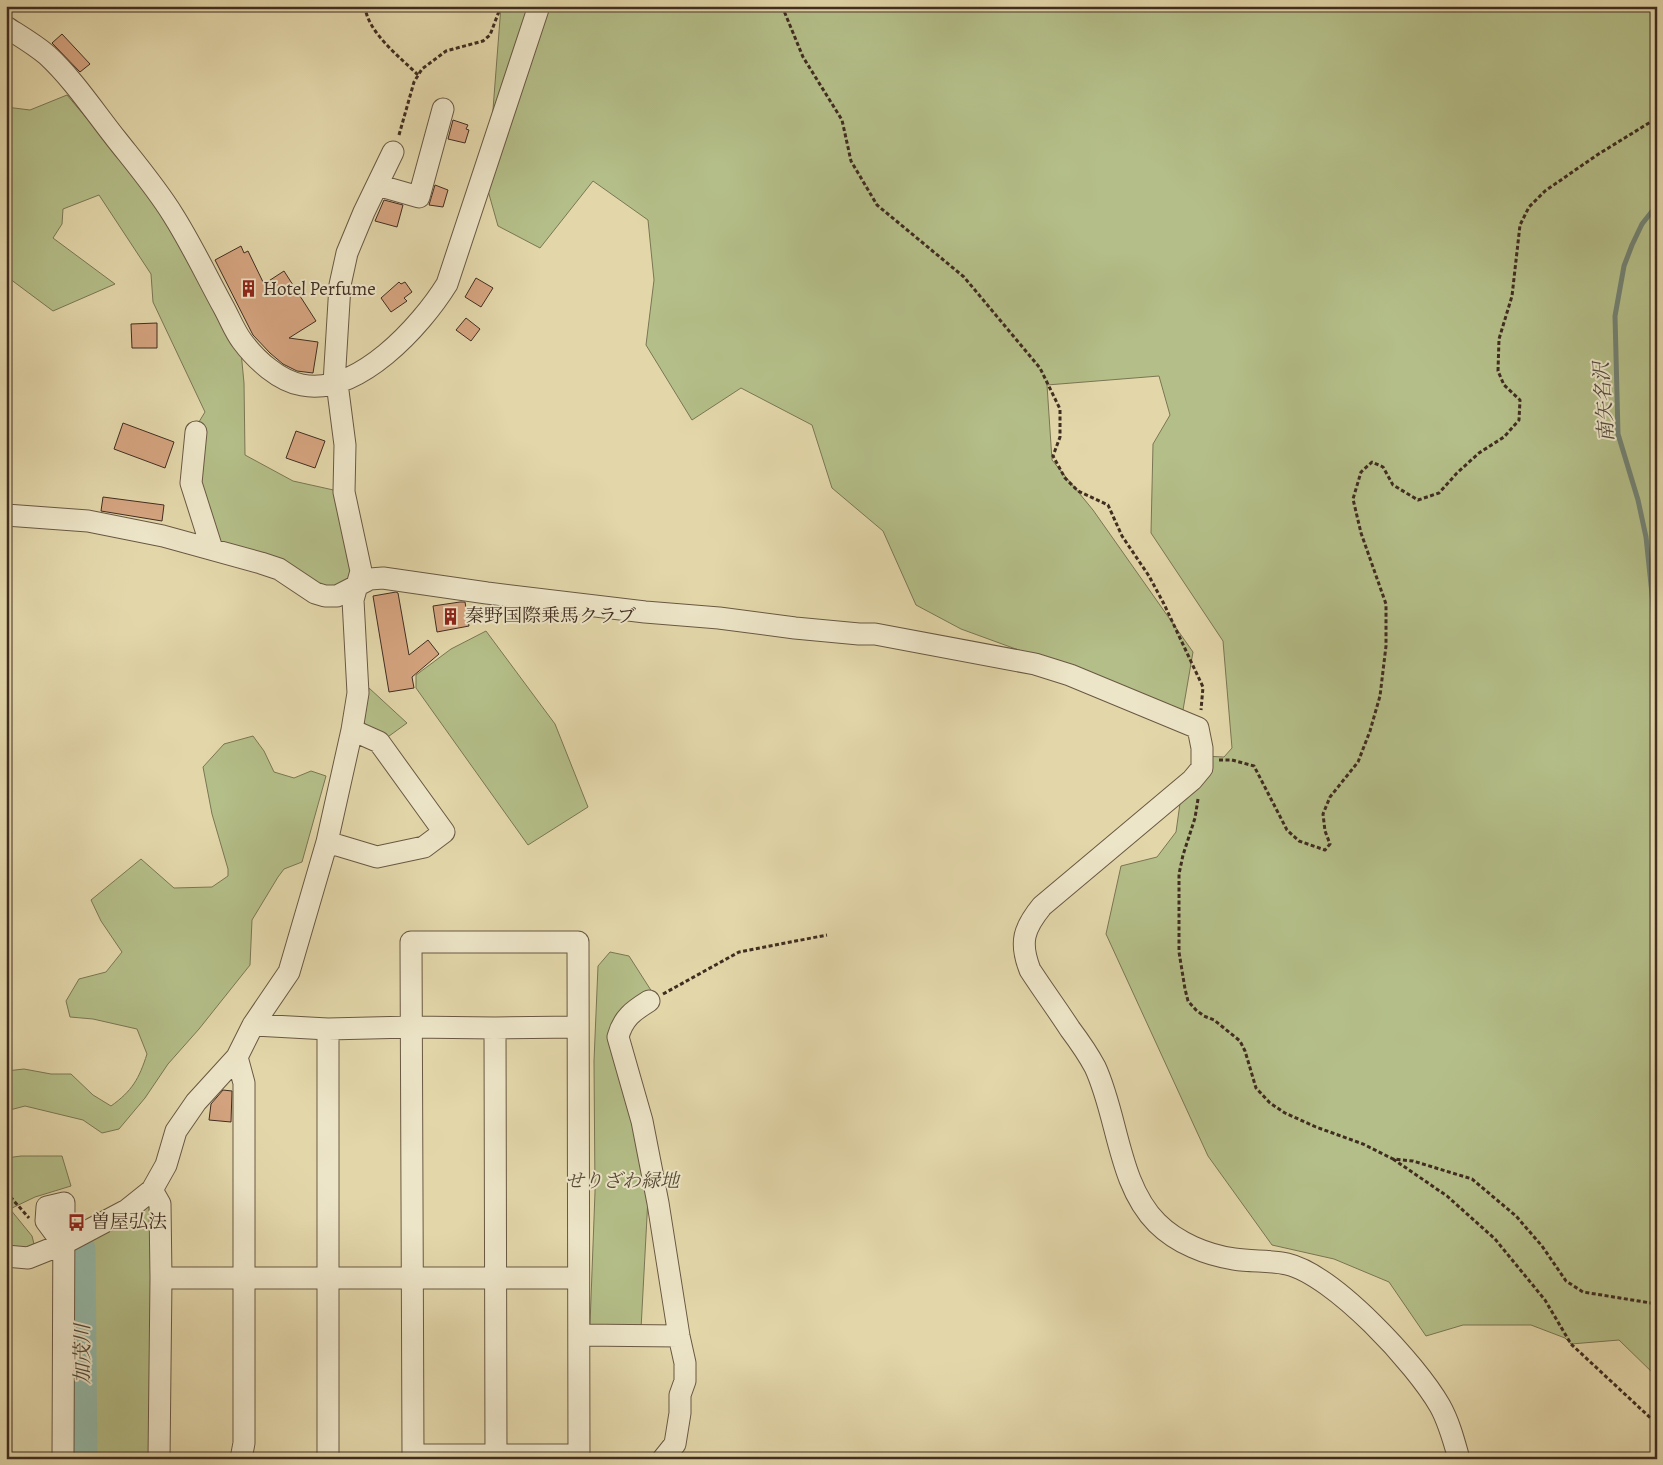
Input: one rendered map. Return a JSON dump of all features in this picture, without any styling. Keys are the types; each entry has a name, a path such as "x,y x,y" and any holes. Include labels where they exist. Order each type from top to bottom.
{"street":[{"path":"6,27 47,55 67,76 143,173 173,215 242,341 275,372 301,385 314,386 336,383 374,364 392,350 425,316 447,284 539,6"},
{"path":"377,185 420,196 443,109"},
{"path":"6,1256 28,1258 56,1247 127,1210 152,1190 166,1164 176,1131 196,1102 237,1057 253,1025 289,972 327,842 352,730 358,693 353,600 361,571 344,492 345,445 334,358 340,285 347,253 393,152"},
{"path":"196,432 191,483 212,549"},
{"path":"6,514 88,521 163,536 261,562 279,569 302,586 325,596 336,596 370,579 383,578 645,612 719,618 795,628 875,634 1035,664 1070,674 1198,728 1202,738 1202,764 1192,780 1042,906 1033,917 1023,939 1024,957 1030,970 1095,1067 1103,1087 1131,1182 1138,1199 1158,1225 1201,1251 1234,1259 1288,1264 1309,1274 1347,1300 1386,1338 1433,1395 1446,1418 1459,1459"},
{"path":"327,842 376,857 424,847 444,832 379,742 352,730"},
{"path":"411,942 578,942 579,1457 413,1455 411,1027 411,942"},
{"path":"649,1001 633,1011 622,1025 618,1037 642,1121 685,1363 685,1381 680,1395 680,1413 674,1444 663,1459"},
{"path":"253,1025 328,1029 578,1027"},
{"path":"495,1028 496,1455"},
{"path":"328,1029 328,1459"},
{"path":"237,1057 244,1083 244,1443 242,1459"},
{"path":"152,1190 160,1204 159,1459"},
{"path":"56,1247 63,1459"},
{"path":"161,1278 578,1278"},
{"path":"580,1335 679,1336"}],"path":[{"path":"364,6 365,15 371,26 418,75"},
{"path":"393,152 404,122 411,91 422,69 446,51 483,41 490,35 501,6"},
{"path":"782,6 803,57 842,120 851,161 878,205 964,277 1040,368 1060,409 1060,437 1053,456 1065,478 1078,491 1108,506 1122,536 1149,576 1164,604 1202,687 1198,728"},
{"path":"1657,118 1597,155 1545,191 1529,206 1520,225 1512,296 1500,339 1498,371 1504,385 1520,400 1519,420 1504,437 1480,453 1457,473 1439,493 1418,500 1393,485 1383,467 1372,462 1360,472 1353,499 1361,533 1386,604 1386,646 1380,696 1367,739 1358,762 1330,797 1323,814 1325,831 1330,844 1324,850 1318,849 1300,842 1287,830 1254,766 1232,760 1202,764 1195,818 1179,874 1179,952 1188,1001 1196,1010 1214,1020 1240,1041 1245,1051 1256,1088 1270,1103 1285,1113 1316,1127 1363,1144 1393,1159 1447,1196 1495,1240 1545,1300 1571,1344 1657,1424"},
{"path":"6,930 10,937 6,984"},
{"path":"649,1001 739,952 827,935"},
{"path":"1393,1159 1413,1160 1472,1179 1516,1216 1542,1246 1566,1281 1583,1292 1657,1304"}],"green space":[{"path":"501,6 1657,6 1657,1377 1619,1340 1571,1344 1565,1338 1531,1325 1463,1325 1426,1336 1389,1282 1334,1259 1272,1245 1208,1156 1106,934 1121,866 1157,857 1176,832 1182,789 1202,756 1224,757 1232,748 1223,641 1151,533 1153,444 1170,415 1159,376 1047,385 1052,460 1093,510 1193,652 1183,710 961,629 916,605 883,531 832,488 812,425 741,388 692,420 646,345 654,280 648,220 593,181 540,248 498,226 487,187"},
{"path":"67,95 147,190 241,352 244,383 245,455 293,481 338,491 352,577 340,588 328,588 218,544 187,482 191,435 205,412 153,302 151,274 99,195 63,209 62,224 53,238 115,284 53,311 6,276 6,107 30,110"},
{"path":"486,631 555,724 588,807 528,845 416,688 416,675 451,649"},
{"path":"369,688 407,723 385,739 364,723"},
{"path":"253,736 264,751 274,772 294,778 311,771 326,776 302,862 284,869 252,920 250,965 199,1029 168,1064 145,1098 119,1129 102,1133 83,1120 25,1106 6,1111 6,1071 24,1069 51,1074 71,1074 93,1095 111,1106 130,1090 134,1084 147,1054 137,1029 93,1019 70,1017 66,1001 79,979 106,972 122,952 101,921 91,900 141,859 174,888 212,887 228,876 228,869 212,814 203,767 224,744"},
{"name":"せりざわ緑地","path":"610,952 629,956 654,995 620,1021 649,1179 641,1329 590,1325 595,1192 594,1061 598,966"},
{"path":"62,1156 71,1186 35,1197 10,1209 32,1236 34,1244 18,1252 6,1251 6,1158"},
{"path":"155,1203 157,1459 89,1459 87,1404 89,1239 135,1211"}],"building":[{"path":"62,34 90,64 80,72 52,43"},
{"path":"453,120 468,125 466,129 469,130 465,143 448,139"},
{"path":"435,185 448,190 443,207 429,205"},
{"path":"384,200 403,205 397,227 375,221"},
{"name":"Hotel Perfume","path":"241,246 244,253 248,251 264,284 284,271 316,321 289,338 318,342 313,373 297,371 283,364 253,335 215,260"},
{"path":"476,278 493,288 481,307 465,297"},
{"path":"399,282 401,284 405,282 412,292 404,298 407,301 391,312 381,298"},
{"path":"466,318 480,329 471,341 456,330"},
{"path":"157,323 157,348 132,348 131,324"},
{"path":"123,423 174,442 165,468 114,449"},
{"path":"296,431 325,441 315,468 286,458"},
{"path":"103,497 164,505 162,521 101,511"},
{"path":"398,593 409,655 428,640 439,654 412,677 414,688 389,692 373,596"},
{"name":"秦野国際乗馬クラブ","path":"465,602 469,626 437,632 433,606"},
{"path":"223,1090 232,1091 231,1122 209,1120 211,1104"}],"waterway":[{"name":"南矢名沢","path":"1657,205 1642,224 1624,266 1615,316 1618,434 1638,500 1646,537 1657,663"},
{"name":"加茂川","path":"81,1249 83,1459"}],"place":[{"name":"Hotel Perfume","path":"249,289"},
{"name":"秦野国際乗馬クラブ","path":"451,616"},
{"name":"曽屋弘法","path":"77,1222"}]}
